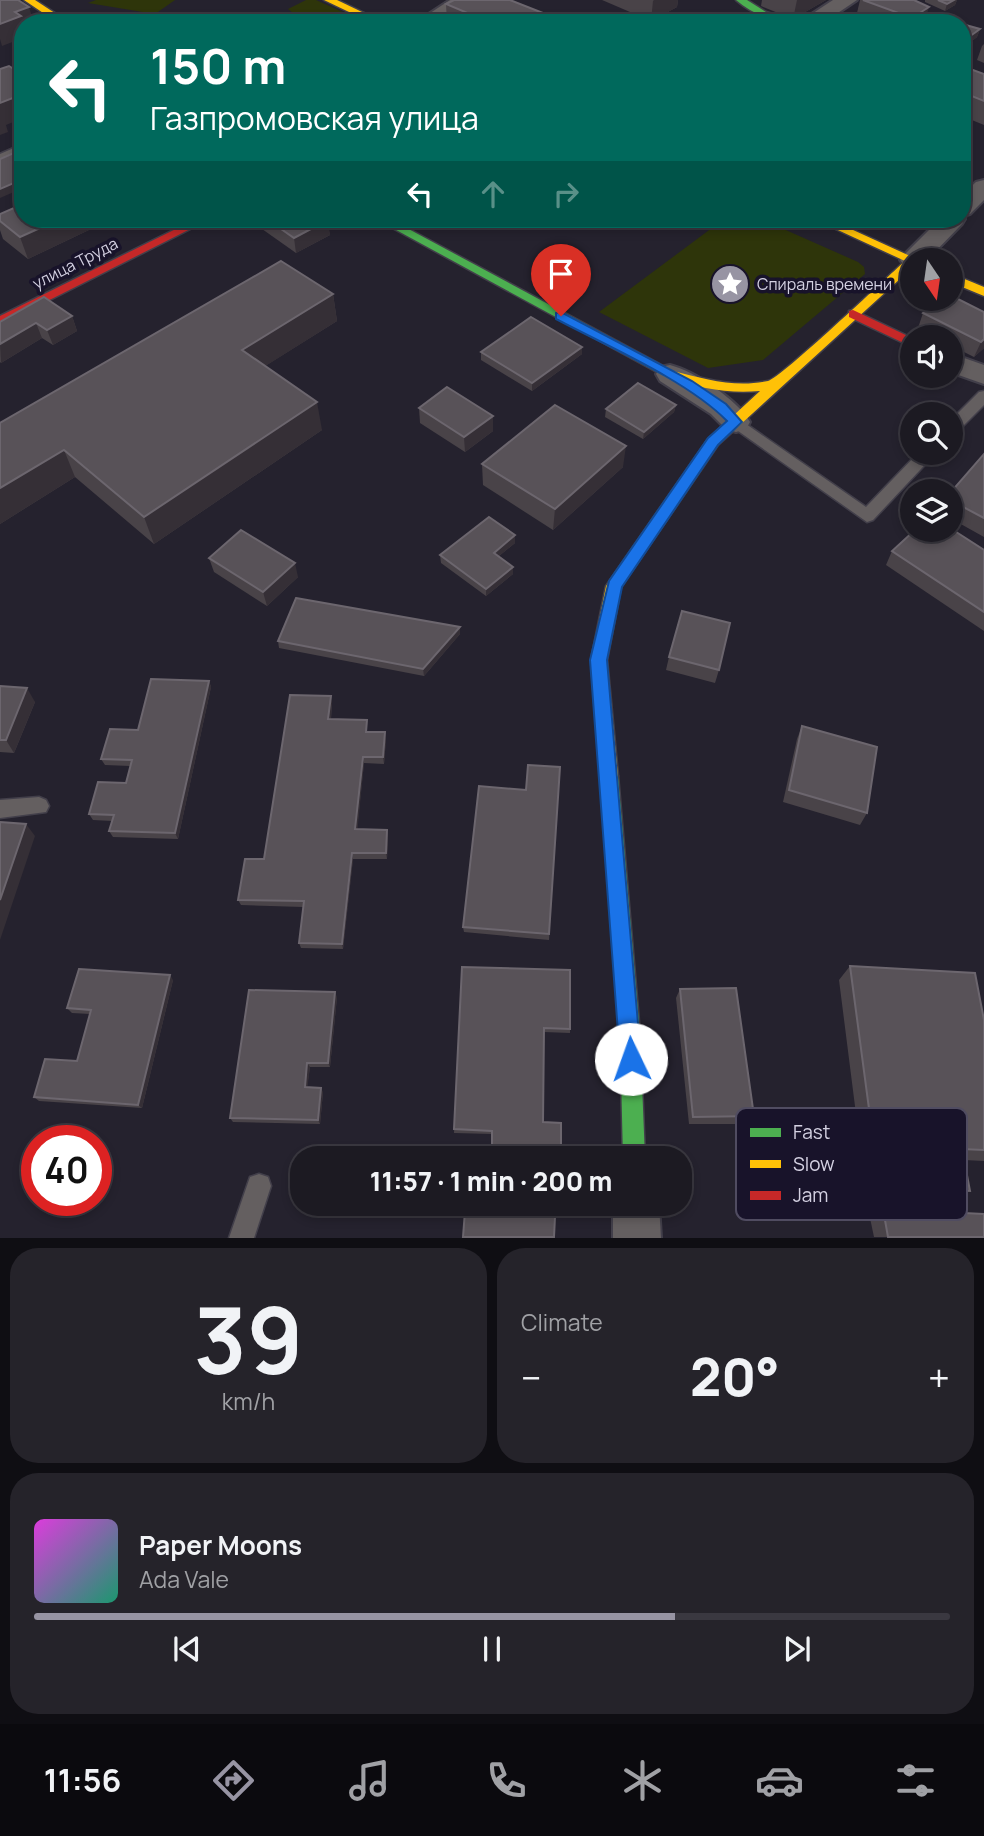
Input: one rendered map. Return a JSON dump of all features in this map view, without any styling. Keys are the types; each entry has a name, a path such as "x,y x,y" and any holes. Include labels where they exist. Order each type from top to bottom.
{"street":[{"path":"29,0 51,14"},
{"path":"329,0 360,14"},
{"path":"440,14 464,0"},
{"path":"741,0 763,14"},
{"path":"823,14 847,0"},
{"name":"улица Труда","path":"0,321 186,228"},
{"path":"399,228 670,374 721,407 736,422"},
{"path":"840,228 900,255"},
{"path":"925,248 944,228"},
{"path":"634,1146 630,1034 599,660 614,586 713,442 900,272"},
{"path":"963,282 984,292"},
{"path":"853,314 900,337"},
{"path":"963,367 984,374"},
{"path":"670,374 701,384 736,389 775,386"},
{"path":"636,1216 637,1237"}],"lane":[{"path":"963,417 984,396"},
{"path":"736,422 867,516 916,465"},
{"path":"0,809 39,806"},
{"path":"241,1237 259,1186"}],"green space":[{"path":"96,0 175,0 155,14 88,3"},
{"path":"306,0 316,0 347,14 294,14 288,9"},
{"path":"712,228 781,228 864,267 865,274 763,360 708,368 599,312"}],"building":[{"path":"0,0 18,0 29,7 15,12 18,14 14,14 14,19 0,24"},
{"path":"454,0 510,0 545,14 470,14 446,4"},
{"path":"863,0 914,0 929,7 918,14 901,14"},
{"path":"938,0 954,0 947,4"},
{"path":"971,26 980,29 971,36"},
{"path":"9,66 14,69 14,98 0,103 0,69"},
{"path":"971,69 984,74 984,101 971,96"},
{"path":"14,153 14,183 0,189 0,159"},
{"path":"14,208 14,228 40,228 20,237 0,221 0,214"},
{"path":"280,228 313,228 294,238"},
{"path":"281,261 333,294 242,350 317,402 144,517 64,450 0,488 0,423"},
{"path":"44,297 72,316 47,330 36,323 0,344 0,322"},
{"path":"963,302 984,312 984,339 981,342 963,333 963,325 947,325 923,313 962,312"},
{"path":"531,317 582,347 532,383 481,352"},
{"path":"638,383 676,405 644,432 606,409"},
{"path":"447,387 493,416 464,437 419,408"},
{"path":"555,405 626,446 555,509 482,464"},
{"path":"984,454 984,518 963,507 962,479"},
{"path":"489,517 515,535 494,553 513,567 486,589 440,555"},
{"path":"241,530 295,563 263,592 209,558"},
{"path":"963,536 984,550 984,612 892,551 902,542 963,542"},
{"path":"296,598 460,627 423,669 278,641"},
{"path":"682,611 730,623 719,670 669,657"},
{"path":"151,679 209,681 175,833 109,831 114,815 89,814 98,782 126,783 132,760 101,759 110,729 138,730"},
{"path":"0,686 27,688 6,740 0,740"},
{"path":"290,695 331,696 328,719 367,720 366,732 385,732 383,757 363,757 355,829 387,830 386,853 352,853 342,944 299,943 304,901 238,900 245,859 264,859"},
{"path":"802,726 877,747 867,813 789,790"},
{"path":"528,765 560,767 549,934 463,927 479,786 526,790"},
{"path":"0,822 26,824 0,900"},
{"path":"850,966 975,973 984,1020 984,1150 967,1149 967,1108 869,1108"},
{"path":"462,967 570,970 570,1029 544,1028 543,1122 561,1123 561,1146 492,1146 492,1131 454,1129"},
{"path":"79,969 170,975 138,1105 34,1097 45,1059 77,1061 91,1010 67,1008"},
{"path":"736,988 753,1108 736,1108 736,1116 693,1117 680,989"},
{"path":"249,990 335,992 328,1063 307,1063 305,1087 321,1088 318,1120 230,1118"},
{"path":"967,1213 984,1214 984,1237 888,1237 885,1220 967,1220"},
{"path":"465,1216 555,1217 554,1237 463,1237"}],"traffic: fast":[{"path":"741,0 763,14"},
{"path":"399,228 673,375"},
{"path":"609,776 630,1034 634,1146"}],"traffic: slow":[{"path":"29,0 51,14"},
{"path":"329,0 360,14"},
{"path":"840,228 900,254"},
{"path":"673,375 701,384 736,389 775,385 900,272"},
{"path":"963,283 984,292"},
{"path":"609,776 599,660 614,586 713,442 775,385"}],"traffic: jam":[{"path":"0,321 186,228"},
{"path":"853,314 900,337"}],"place":[{"name":"Спираль времени","path":"730,284"}],"route":[{"path":"561,316 687,384 721,407 736,422 713,442 614,586 599,660 631,1059"}]}
